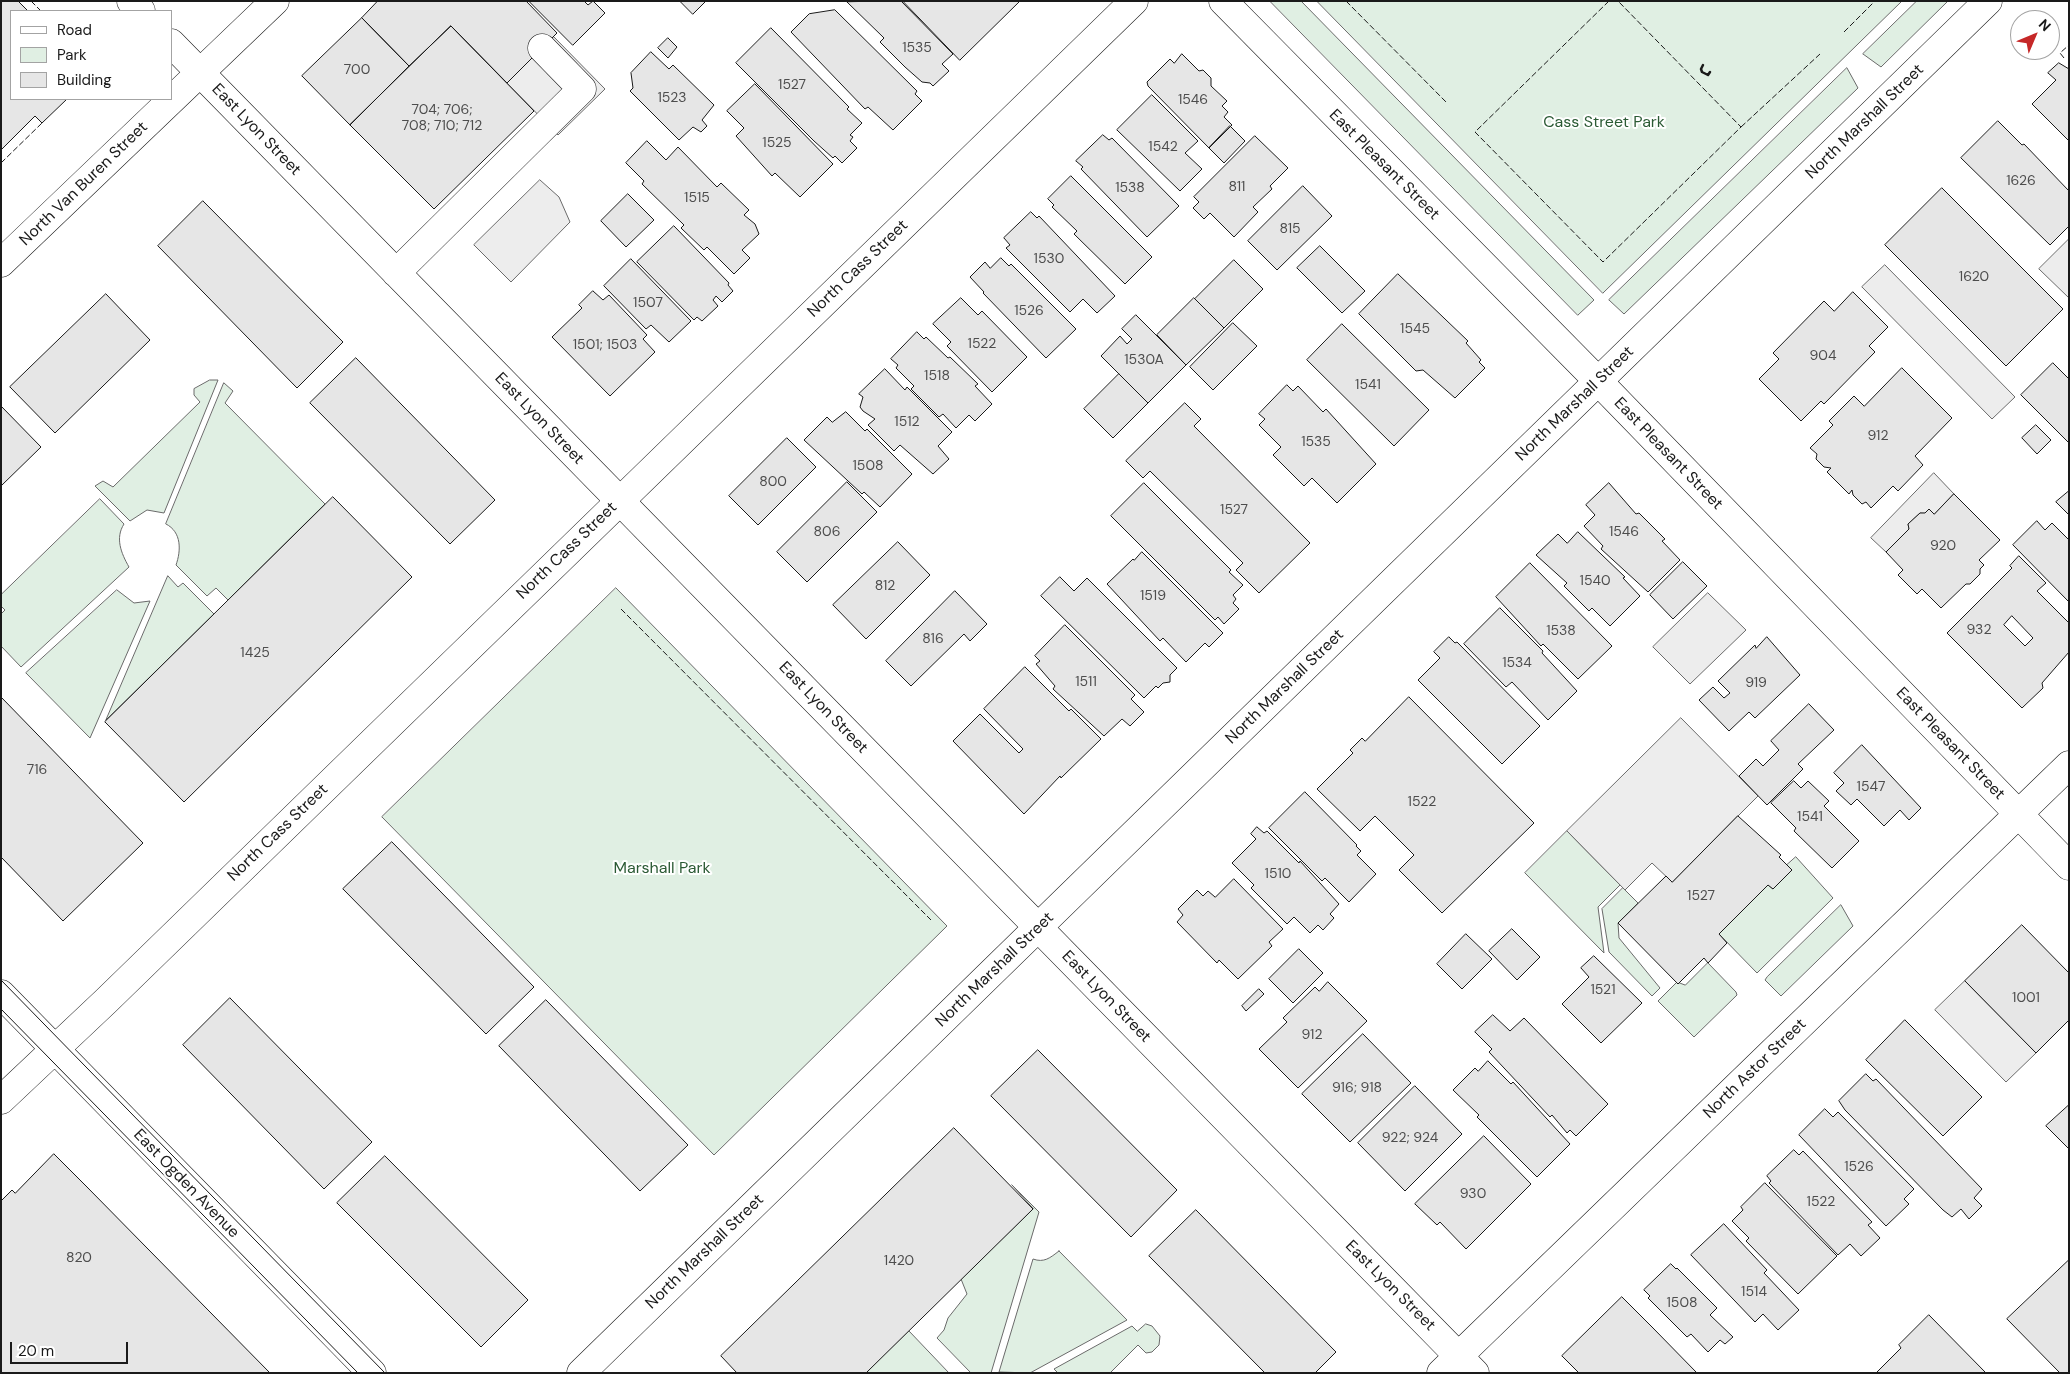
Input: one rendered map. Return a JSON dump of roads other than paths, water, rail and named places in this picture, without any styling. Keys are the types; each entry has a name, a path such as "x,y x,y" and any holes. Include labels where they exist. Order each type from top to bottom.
{"street":[{"path":"131,1 140,10"},
{"name":"North Van Buren Street","path":"172,100 275,1"},
{"name":"North Cass Street","path":"1,1100 1134,1"},
{"name":"East Pleasant Street","path":"1223,1 1598,381 2069,866"},
{"name":"North Marshall Street","path":"581,1373 1988,1"},
{"name":"East Lyon Street","path":"172,44 1038,927 1458,1367"},
{"path":"396,273 582,89 542,48"},
{"name":"North Van Buren Street","path":"1,263 172,100"},
{"name":"North Astor Street","path":"1458,1367 2069,765"},
{"name":"East Ogden Avenue","path":"1,994 372,1373"}],"tram line":[{"path":"1,980 385,1373"},
{"path":"1,1009 358,1373"}],"park label":[{"name":"Cass Street Park","path":"1604,123"},
{"name":"Marshall Park","path":"662,869"}]}
